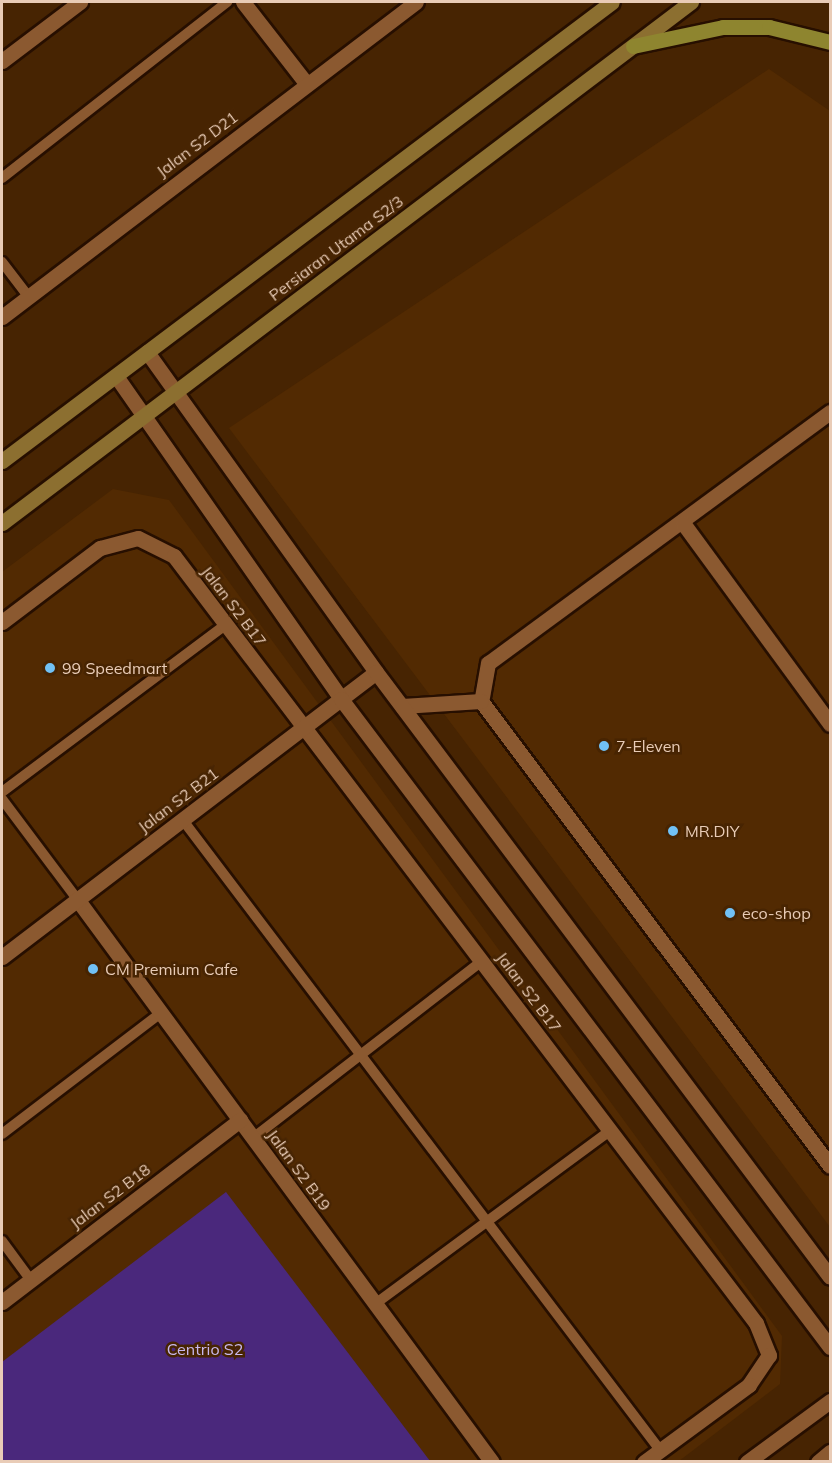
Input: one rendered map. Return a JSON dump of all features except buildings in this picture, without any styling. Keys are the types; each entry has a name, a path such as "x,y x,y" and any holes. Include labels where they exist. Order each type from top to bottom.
{"main road":[{"name":"Persiaran Utama S2/3","path":"2,461 612,2"},
{"name":"Persiaran Utama S2/3","path":"2,523 691,2"},
{"path":"633,46 723,27 769,27 831,42"}],"street":[{"path":"2,61 80,2"},
{"path":"243,2 306,83"},
{"name":"Jalan S2 D21","path":"2,317 306,83 416,2"},
{"path":"147,352 376,672 831,1276"},
{"path":"116,376 341,699 831,1347"},
{"path":"831,412 683,523 488,663 480,701 831,1167"},
{"path":"683,523 831,724"},
{"name":"Jalan S2 B17","path":"2,622 100,548 138,538 174,556 756,1323 769,1355 749,1385 644,1461"},
{"name":"Jalan S2 B21","path":"2,957 376,672"},
{"path":"402,706 480,701"},
{"name":"Jalan S2 B19","path":"77,899 492,1461"},
{"name":"Jalan S2 B18","path":"2,1302 240,1120"},
{"path":"747,1461 831,1401"},
{"path":"818,1461 831,1452"}],"lane":[{"path":"2,178 227,2"},
{"path":"2,262 28,296"},
{"path":"2,792 225,625"},
{"path":"2,799 77,899"},
{"path":"182,819 484,1223 660,1450"},
{"path":"253,1138 482,961"},
{"path":"2,1134 161,1013"},
{"path":"375,1304 610,1130"},
{"path":"2,1241 30,1279"}],"shaded area":[{"path":"769,69 830,111 830,1227 229,428"},
{"path":"113,489 169,500 782,1336 780,1384 679,1461 2,1462 2,572"}],"green space":[{"name":"Centrio S2","path":"226,1192 430,1461 2,1461 2,1362"}],"place":[{"name":"99 Speedmart","path":"50,668"},
{"name":"7-Eleven","path":"604,746"},
{"name":"MR.DIY","path":"673,831"},
{"name":"eco-shop","path":"730,913"},
{"name":"CM Premium Cafe","path":"93,969"}]}
